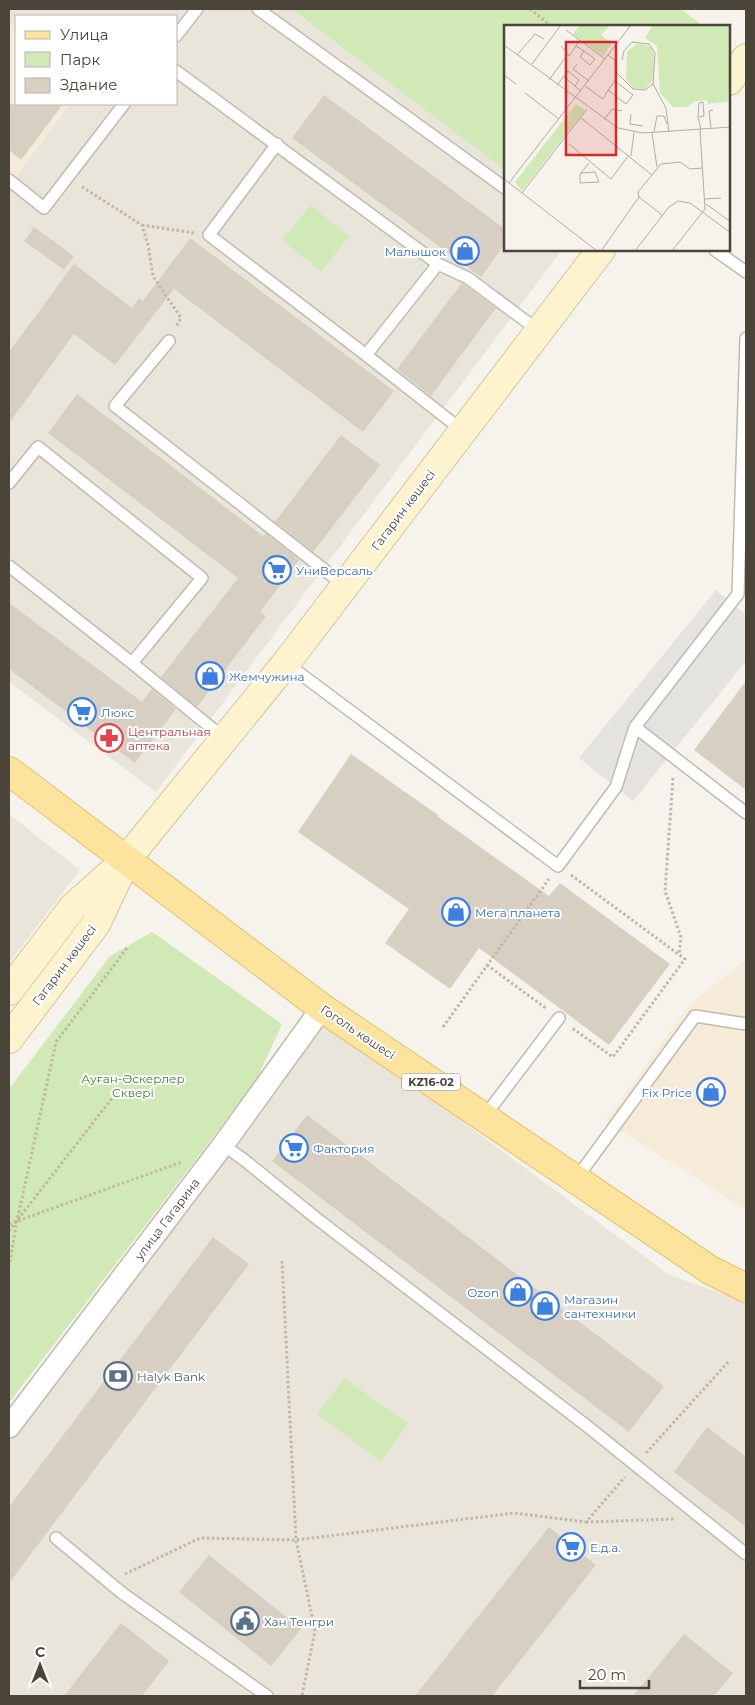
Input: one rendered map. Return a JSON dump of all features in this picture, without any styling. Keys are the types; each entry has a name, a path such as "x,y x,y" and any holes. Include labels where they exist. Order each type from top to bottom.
{"main road":[{"name":"Гоголь көшесі","path":"9,771 322,1008 710,1270 746,1288"}],"street":[{"path":"730,80 746,58"},
{"name":"Гагарин көшесі","path":"9,991 73,907 126,860 286,664 539,331 596,251"},
{"name":"Гагарин көшесі","path":"9,1039 96,924 126,860"},
{"name":"улица Гагарина","path":"9,1427 222,1145 322,1008"}],"lane":[{"path":"178,33 197,9"},
{"path":"258,9 504,187"},
{"path":"178,72 438,264 468,278 539,331"},
{"path":"9,180 44,208 123,105"},
{"path":"277,144 209,235 463,431"},
{"path":"716,251 746,272"},
{"path":"366,355 438,264"},
{"path":"286,664 558,866 616,787 635,727 742,597 746,338"},
{"path":"169,341 115,406 345,586"},
{"path":"9,482 38,447 202,578 132,663"},
{"path":"9,566 225,739"},
{"path":"635,727 746,813"},
{"path":"576,1179 695,1016 746,1024"},
{"path":"484,1117 559,1018"},
{"path":"222,1145 243,1159 746,1554"},
{"path":"56,1538 122,1593 268,1696"}],"path":[{"path":"530,9 550,25"},
{"path":"68,177 142,225 209,235"},
{"path":"142,225 148,244 153,276 181,318 169,341"},
{"path":"674,758 665,891 681,937 679,955"},
{"path":"443,1027 487,965 558,866 685,959 613,1057 487,965"},
{"path":"9,1267 17,1221 56,1042 127,948"},
{"path":"9,1231 113,1097"},
{"path":"9,1224 189,1160"},
{"path":"282,1260 296,1540 315,1631 302,1696"},
{"path":"586,1522 730,1361"},
{"path":"108,1582 200,1538 296,1540 514,1513 586,1522 701,1518"}],"shaded area":[{"path":"9,9 290,9 504,168 504,251 561,251 156,792 9,682 9,186 69,105 178,105 178,15 15,15 15,28 9,23"},
{"path":"9,23 15,28 15,105 69,105 9,186"},
{"path":"716,590 746,615 746,661 633,801 579,758"},
{"path":"9,814 80,870 9,963"},
{"path":"746,957 746,1210 606,1121 690,1004 742,963"},
{"path":"321,1016 669,1275 746,1302 746,1696 9,1696 9,1423"}],"green space":[{"path":"291,9 681,9 702,25 504,25 504,169"},
{"path":"311,205 349,237 321,271 282,240"},
{"name":"Ауған-Әскерлер Сквері","path":"152,932 282,1024 256,1081 9,1403 9,1089 110,956"},
{"path":"344,1378 408,1424 381,1461 317,1415"}],"building":[{"path":"324,95 504,228 504,245 481,277 292,138"},
{"path":"9,104 62,105 21,160 9,150"},
{"path":"34,227 74,256 64,270 24,241"},
{"path":"190,238 394,391 363,432 174,289 115,365 74,334 9,423 9,352 74,264 132,308 139,298 143,301"},
{"path":"462,283 496,308 431,396 397,369"},
{"path":"77,394 263,536 266,533 299,560 260,612 266,616 197,707 161,677 238,578 48,433"},
{"path":"341,435 380,465 313,552 275,522"},
{"path":"9,603 142,702 152,689 176,709 135,763 9,669"},
{"path":"746,681 746,790 694,750"},
{"path":"351,754 549,896 560,883 670,964 609,1045 479,948 450,989 385,943 409,909 298,832"},
{"path":"307,1115 664,1386 629,1432 272,1161"},
{"path":"213,1237 249,1264 9,1583 9,1507"},
{"path":"707,1427 746,1457 746,1527 674,1472"},
{"path":"549,1527 596,1565 492,1696 415,1696"},
{"path":"209,1555 301,1629 271,1666 179,1592"},
{"path":"121,1623 169,1661 142,1696 64,1696"},
{"path":"684,1634 733,1673 714,1696 633,1696"}],"place":[{"name":"Малышок","path":"465,251"},
{"name":"УниВерсаль","path":"277,570"},
{"name":"Жемчужина","path":"210,676"},
{"name":"Люкс","path":"82,712"},
{"name":"Центральная аптека","path":"109,738"},
{"name":"Мега планета","path":"456,912"},
{"name":"Fix Price","path":"711,1092"},
{"name":"Фактория","path":"294,1148"},
{"name":"Ozon","path":"518,1292"},
{"name":"Магазин сантехники","path":"545,1306"},
{"name":"Halyk Bank","path":"118,1376"},
{"name":"Е.д.а.","path":"571,1547"},
{"name":"Хан Тенгри","path":"245,1621"}]}
